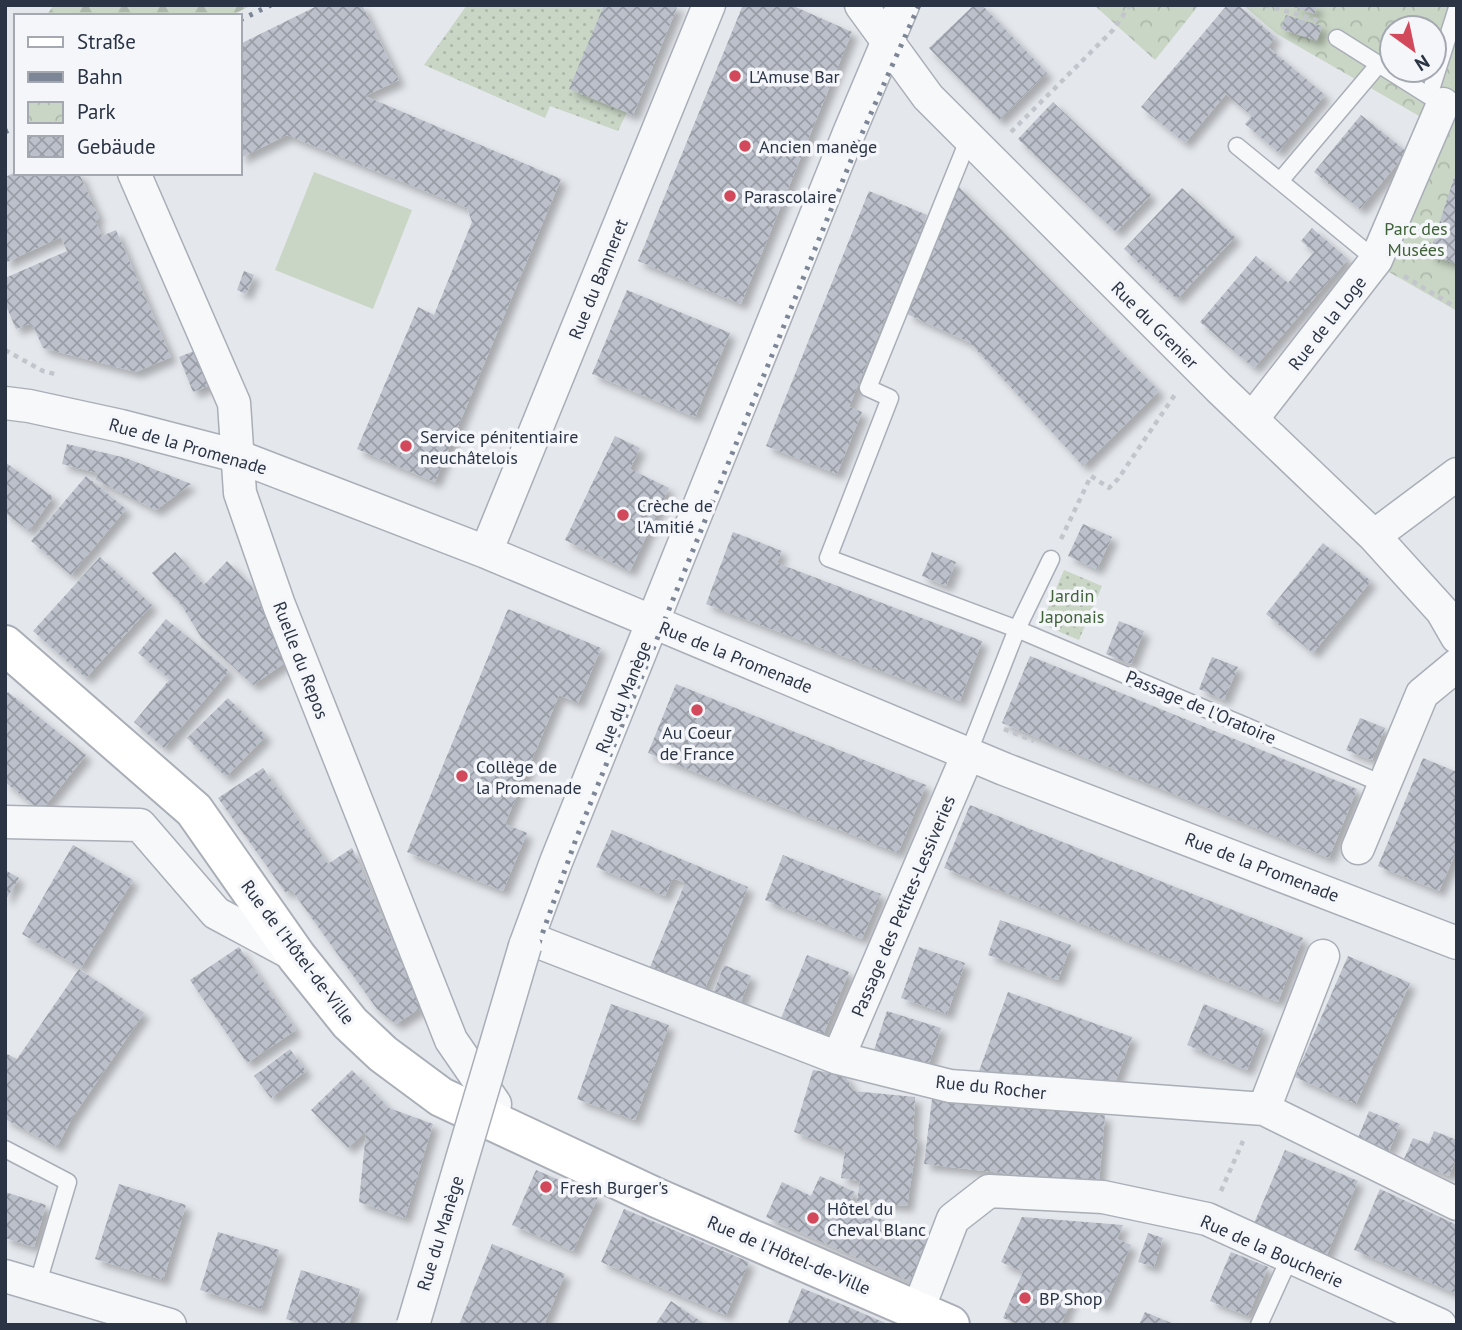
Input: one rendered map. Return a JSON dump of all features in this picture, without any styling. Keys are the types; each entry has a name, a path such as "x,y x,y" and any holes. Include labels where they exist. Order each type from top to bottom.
{"main road":[{"name":"Rue de l'Hôtel-de-Ville","path":"5,645 194,810 297,957 350,1023 383,1054 441,1097 657,1198 934,1317"}],"street":[{"name":"Rue du Banneret","path":"486,552 709,5"},
{"name":"Rue du Grenier","path":"861,5 928,97 1252,419 1374,536 1442,611 1457,637"},
{"name":"Rue du Manège","path":"413,1325 526,942 561,849 903,5"},
{"name":"Rue de la Loge","path":"1252,419 1376,260 1436,100"},
{"name":"Ruelle du Repos","path":"135,175 234,403 240,493 279,605 451,1040 514,1131"},
{"name":"Rue de la Promenade","path":"5,403 121,426 237,456 486,552 968,754 1457,943"},
{"path":"1374,536 1457,474"},
{"path":"1358,848 1422,694 1457,665"},
{"name":"Passage des Petites-Lessiveries","path":"838,1058 968,754"},
{"path":"5,822 140,825 216,913 297,957"},
{"name":"Rue du Rocher","path":"526,942 838,1058 950,1086 1264,1109 1457,1204"},
{"path":"1264,1109 1323,956"},
{"name":"Rue de la Boucherie","path":"934,1317 953,1219 989,1191 1103,1196 1207,1219 1422,1321"},
{"path":"5,1276 138,1320 170,1325"}],"lane":[{"path":"1411,84 1436,100 1457,8"},
{"path":"1337,38 1378,63"},
{"path":"1280,181 1378,65"},
{"name":"Passage de l'Oratoire","path":"969,138 868,388 890,398 828,558 1017,629 1385,785"},
{"path":"1237,146 1376,260"},
{"path":"968,754 1017,629 1054,553"},
{"path":"5,1149 68,1182 37,1286"},
{"path":"1259,1325 1290,1257"}],"path":[{"path":"1005,139 1113,30 1130,5"},
{"path":"1265,5 1328,24 1337,38"},
{"path":"1376,260 1457,308"},
{"path":"5,350 43,371 55,374"},
{"path":"1054,553 1091,476 1109,488 1118,479 1179,388"},
{"path":"1216,1202 1245,1137"}],"green space":[{"path":"54,5 252,5 234,14 47,14"},
{"path":"467,5 604,5 570,89 627,112 618,131 550,106 545,118 424,65"},
{"path":"1094,5 1199,5 1155,60"},
{"name":"Parc des Musées","path":"1243,5 1457,5 1457,311 1361,256 1426,120 1277,34"},
{"path":"314,172 412,210 373,309 275,270"},
{"name":"Jardin Japonais","path":"1064,570 1102,586 1079,640 1041,624"}],"building":[{"path":"319,5 362,5 399,80 365,96 561,179 435,482 357,449 418,307 434,315 472,222 467,208 287,135 242,157 242,43"},
{"path":"604,5 678,5 633,115 569,89"},
{"name":"Ancien manège","path":"743,5 791,5 852,32 741,304 638,261"},
{"path":"974,5 982,5 1047,73 999,120 929,48"},
{"path":"1227,5 1238,5 1275,37 1268,47 1325,95 1278,152 1245,124 1252,116 1226,94 1185,143 1141,107"},
{"path":"1288,5 1317,5 1315,14"},
{"path":"1286,15 1322,26 1317,41 1281,29"},
{"path":"1053,102 1151,195 1116,232 1018,139"},
{"path":"1361,115 1407,152 1360,209 1314,172"},
{"path":"14,173 80,175 99,218 95,221 102,236 116,230 171,357 136,372 43,348 32,323 16,329 5,303 5,278 67,251 61,237 5,263 5,177"},
{"path":"1454,178 1457,178 1457,264 1429,255"},
{"path":"956,184 1159,391 1083,466 969,342 907,314"},
{"path":"1182,188 1235,237 1177,299 1124,249"},
{"path":"869,191 927,215 849,407 862,412 837,474 766,446"},
{"path":"1312,228 1348,259 1254,368 1200,322 1256,256 1288,283 1314,252 1301,241"},
{"path":"244,271 254,275 246,294 237,290"},
{"path":"627,290 730,333 695,417 592,374"},
{"path":"199,349 213,384 193,392 179,357"},
{"path":"615,436 640,448 630,469 669,488 630,571 565,540"},
{"path":"67,444 126,458 191,484 156,510 96,480 98,473 62,464"},
{"path":"5,462 53,497 29,531 5,513"},
{"path":"86,476 126,509 71,575 31,541"},
{"path":"1083,524 1112,537 1097,569 1068,556"},
{"path":"733,532 782,551 777,563 982,641 960,701 706,604"},
{"path":"1323,543 1371,581 1313,653 1266,614"},
{"path":"175,552 204,585 227,561 252,587 286,662 253,685 201,637 182,606 152,573"},
{"path":"932,552 956,562 946,586 922,576"},
{"path":"100,557 152,605 86,678 33,631"},
{"path":"508,609 601,648 578,703 559,695 505,824 527,833 503,891 407,852"},
{"path":"166,619 229,671 164,748 134,722 170,679 138,653"},
{"path":"1119,621 1144,631 1131,664 1106,654"},
{"path":"1030,656 1357,789 1329,858 1002,723"},
{"path":"1212,657 1238,667 1224,700 1199,689"},
{"path":"676,684 926,785 898,853 648,753"},
{"path":"8,692 86,755 41,811 5,782 5,696"},
{"path":"228,698 266,736 226,777 187,738"},
{"path":"1360,718 1385,728 1372,760 1346,750"},
{"path":"1423,758 1457,772 1457,850 1439,891 1378,866"},
{"path":"263,768 328,864 352,848 421,1008 396,1024 377,1009 291,889 286,893 218,798"},
{"path":"970,805 1303,938 1278,1002 944,868"},
{"path":"612,830 748,887 702,995 648,972 685,883 673,878 665,896 596,867"},
{"path":"73,845 133,880 81,968 22,934"},
{"path":"783,855 881,894 862,939 765,900"},
{"path":"5,870 19,878 5,901"},
{"path":"1000,920 1071,945 1058,980 988,955"},
{"path":"239,947 296,1030 247,1063 190,980"},
{"path":"919,947 965,963 947,1014 901,998"},
{"path":"807,955 849,972 819,1045 777,1028"},
{"path":"1348,956 1410,983 1356,1104 1295,1077"},
{"path":"724,965 751,976 739,1007 712,996"},
{"path":"79,969 144,1013 72,1118 57,1147 5,1119 5,1053 17,1059"},
{"path":"1008,992 1132,1037 1113,1089 979,1071"},
{"path":"611,1004 669,1025 635,1120 577,1099"},
{"path":"1204,1004 1264,1029 1247,1070 1187,1045"},
{"path":"887,1011 941,1028 928,1067 874,1050"},
{"path":"290,1049 306,1071 271,1098 254,1076"},
{"path":"352,1070 389,1108 433,1124 405,1218 359,1202 366,1131 348,1148 311,1110"},
{"path":"813,1070 845,1075 853,1091 915,1097 913,1137 918,1137 907,1206 857,1201 860,1181 841,1178 845,1151 794,1132"},
{"path":"932,1099 1105,1115 1099,1184 924,1164"},
{"path":"1369,1111 1400,1124 1389,1151 1358,1138"},
{"path":"1434,1131 1457,1140 1457,1157 1449,1176 1404,1159 1413,1138 1429,1144"},
{"path":"1285,1150 1358,1181 1325,1259 1252,1228"},
{"path":"536,1170 598,1197 573,1251 512,1225"},
{"path":"820,1176 855,1192 849,1205 932,1242 913,1283 766,1217 782,1182 811,1196"},
{"path":"119,1184 186,1205 163,1280 95,1259"},
{"path":"1380,1189 1457,1225 1457,1294 1354,1250"},
{"path":"5,1192 46,1205 34,1247 5,1238"},
{"path":"624,1209 749,1262 726,1315 601,1262"},
{"path":"1022,1217 1123,1225 1117,1239 1131,1245 1104,1306 1074,1294 1061,1325 1020,1325 1003,1318 1023,1272 1001,1262"},
{"path":"218,1232 279,1250 261,1309 200,1290"},
{"path":"1148,1233 1163,1238 1154,1267 1138,1262"},
{"path":"492,1244 565,1274 544,1325 459,1325"},
{"path":"1231,1252 1268,1267 1248,1316 1210,1301"},
{"path":"301,1270 360,1289 349,1325 305,1325 286,1319"},
{"path":"802,1288 848,1307 890,1325 787,1325"},
{"path":"671,1301 706,1325 655,1325"},
{"path":"1145,1312 1176,1325 1139,1325"}],"railway":[{"path":"242,19 271,5"},
{"path":"424,1325 539,943 576,839 860,138 919,5"},
{"path":"5,132 14,128"}],"place":[{"name":"L'Amuse Bar","path":"735,76"},
{"name":"Ancien manège","path":"745,146"},
{"name":"Parascolaire","path":"730,196"},
{"name":"Service pénitentiaire neuchâtelois","path":"406,446"},
{"name":"Crèche de l'Amitié","path":"623,515"},
{"name":"Au Coeur de France","path":"697,710"},
{"name":"Collège de la Promenade","path":"462,776"},
{"name":"Fresh Burger's","path":"546,1187"},
{"name":"Hôtel du Cheval Blanc","path":"813,1218"},
{"name":"BP Shop","path":"1025,1298"}]}
